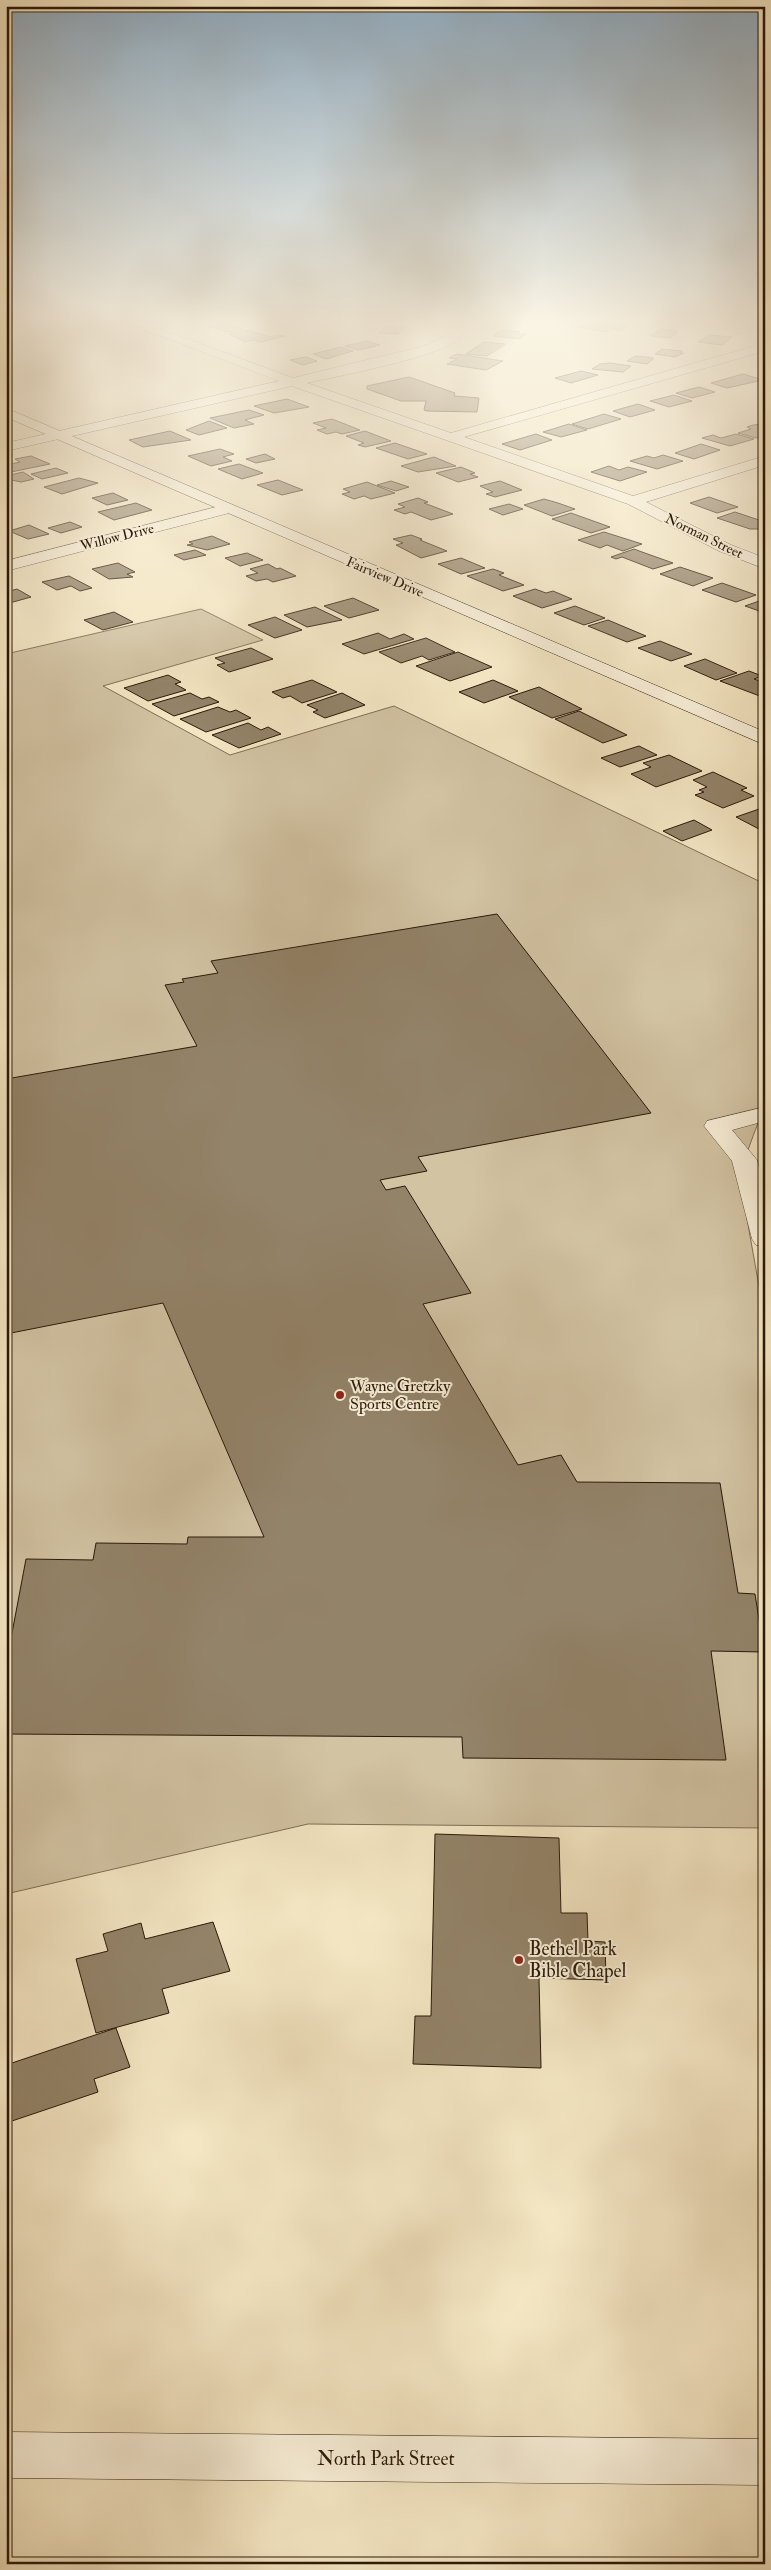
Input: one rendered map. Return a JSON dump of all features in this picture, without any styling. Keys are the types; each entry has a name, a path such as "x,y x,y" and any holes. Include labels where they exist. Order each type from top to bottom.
{"street":[{"path":"6,447 20,444"},
{"name":"Fairview Drive","path":"79,444 765,739"},
{"name":"Norman Street","path":"471,444 633,501 725,548 765,564"},
{"path":"633,501 765,460"},
{"name":"Willow Drive","path":"6,566 228,509"},
{"path":"765,1114 716,1126 744,1160 765,1239"},
{"name":"North Park Street","path":"6,2455 765,2462"}],"shaded area":[{"path":"201,609 263,640 103,686 230,755 394,706 765,884 765,1104 739,1174 765,1320 765,1828 308,1824 6,1894 6,654"}],"building":[{"path":"137,444 164,444 143,447"},
{"path":"361,444 378,444 365,447 358,445"},
{"path":"398,444 427,454 408,459 376,448"},
{"path":"502,444 539,444 520,450"},
{"path":"701,444 720,450 694,459 675,453"},
{"path":"220,449 234,454 223,457 232,461 211,466 188,456"},
{"path":"265,454 275,459 256,463 246,459"},
{"path":"663,455 683,461 657,469 630,461 647,456 654,458"},
{"path":"31,456 50,464 6,473 6,465 20,462 15,459"},
{"path":"434,457 456,466 418,472 401,466"},
{"path":"239,464 263,473 242,479 218,469"},
{"path":"609,466 619,470 628,467 647,472 620,481 591,472"},
{"path":"461,467 475,473 470,474 478,477 458,482 436,473"},
{"path":"56,468 68,473 42,479 31,474"},
{"path":"23,472 34,479 21,482 6,479 6,476"},
{"path":"79,478 98,483 62,494 44,487"},
{"path":"278,480 303,490 282,495 257,485"},
{"path":"391,481 409,487 396,491 377,485"},
{"path":"500,481 522,490 495,497 486,494 493,492 480,486"},
{"path":"367,482 395,493 371,499 364,496 354,499 342,494 350,492 343,489"},
{"path":"113,493 128,500 107,505 92,498"},
{"path":"709,497 738,507 717,513 690,503"},
{"path":"418,498 428,502 424,503 453,514 431,520 411,512 405,514 394,510 405,507 398,504"},
{"path":"544,499 575,509 552,516 524,505"},
{"path":"136,503 152,510 114,520 98,512"},
{"path":"509,504 523,509 503,515 489,509"},
{"path":"735,512 765,522 765,529 750,529 717,518"},
{"path":"571,513 610,527 591,533 552,519"},
{"path":"70,522 82,527 61,533 48,528"},
{"path":"29,525 49,534 28,539 9,531"},
{"path":"604,532 642,544 623,551 607,545 600,548 578,540"},
{"path":"411,535 447,551 421,558 396,545 403,543 393,539"},
{"path":"212,536 230,544 207,550 187,545 193,544 189,542"},
{"path":"634,549 673,563 653,569 622,557 616,559 611,557"},
{"path":"195,550 206,555 184,560 174,555"},
{"path":"247,553 263,560 240,566 225,558"},
{"path":"461,558 485,568 461,574 438,564"},
{"path":"118,563 135,572 127,574 133,577 109,579 92,569"},
{"path":"268,564 296,576 273,582 267,579 256,581 246,576 258,573 250,569"},
{"path":"680,567 713,578 693,586 660,574"},
{"path":"493,569 504,573 499,575 524,585 503,591 467,576"},
{"path":"69,576 92,588 80,591 71,586 57,590 42,582"},
{"path":"722,583 756,595 736,602 702,590"},
{"path":"17,589 31,597 6,604 6,592"},
{"path":"535,589 546,593 553,591 572,599 542,608 513,596"},
{"path":"353,598 379,610 349,618 324,606"},
{"path":"765,599 765,613 745,606"},
{"path":"575,606 605,618 584,625 554,613"},
{"path":"315,607 342,620 307,627 284,615"},
{"path":"114,612 133,622 103,630 84,620"},
{"path":"275,617 302,630 275,638 248,625"},
{"path":"608,620 646,636 627,642 588,626"},
{"path":"378,633 390,639 404,634 414,639 364,654 342,644"},
{"path":"426,638 455,652 429,660 422,656 401,663 379,652"},
{"path":"660,641 692,654 671,661 638,648"},
{"path":"251,648 273,659 229,672 217,665 225,663 215,658"},
{"path":"458,652 492,667 450,681 416,666"},
{"path":"705,659 737,673 716,680 684,666"},
{"path":"749,671 762,676 754,679 765,683 765,698 720,681"},
{"path":"168,675 181,682 175,684 186,690 148,701 124,688"},
{"path":"312,680 337,692 302,703 290,696 283,698 272,692"},
{"path":"493,680 518,691 484,703 459,692"},
{"path":"539,687 582,709 552,718 509,697"},
{"path":"190,693 202,699 209,697 219,702 174,716 152,704"},
{"path":"342,693 365,705 325,718 313,712 318,710 307,705"},
{"path":"218,707 230,712 236,710 251,718 206,732 180,719"},
{"path":"579,711 627,735 603,743 555,719"},
{"path":"248,723 261,730 268,727 281,734 239,748 212,735"},
{"path":"639,746 657,755 620,767 601,758"},
{"path":"669,755 702,771 656,787 631,774 651,767 643,763"},
{"path":"713,772 747,788 741,790 754,796 723,808 695,795 704,792 699,790 707,787 693,780"},
{"path":"765,807 765,827 759,829 736,817"},
{"path":"694,820 712,830 682,841 663,831"},
{"name":"Wayne Gretzky Sports Centre","path":"497,914 651,1113 418,1157 427,1171 380,1180 386,1190 405,1186 471,1293 423,1304 518,1465 561,1455 577,1482 720,1483 738,1593 755,1594 764,1652 711,1651 726,1760 463,1758 462,1737 6,1734 6,1665 26,1559 93,1560 96,1543 187,1544 188,1537 264,1537 163,1303 6,1334 6,1079 197,1046 165,985 184,982 182,979 218,973 211,961"},
{"name":"Bethel Park Bible Chapel","path":"435,1834 559,1838 561,1913 587,1913 588,1941 605,1942 606,1980 539,1978 541,2068 413,2064 415,2016 431,2016"},
{"path":"213,1922 230,1971 162,1989 169,2013 96,2033 76,1959 108,1951 103,1934 141,1923 145,1939"},
{"path":"116,2028 130,2067 94,2079 98,2092 6,2123 6,2055 9,2064"}],"place":[{"name":"Wayne Gretzky Sports Centre","path":"340,1395"},
{"name":"Bethel Park Bible Chapel","path":"519,1960"}]}
